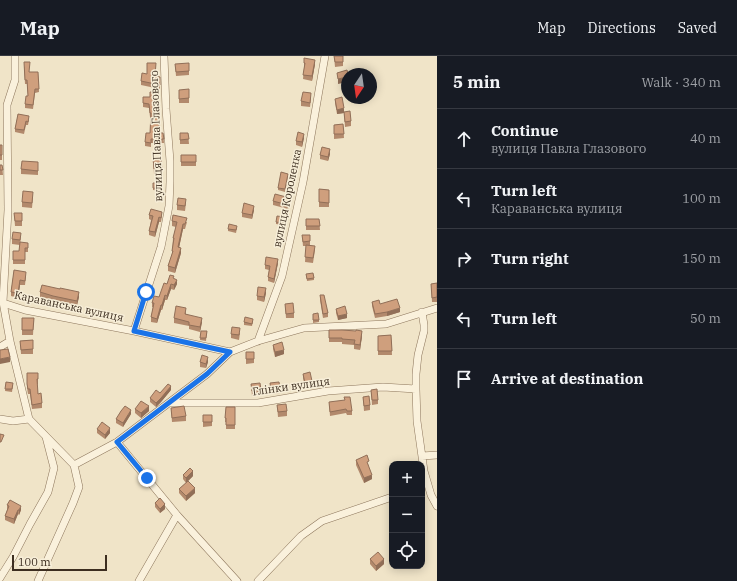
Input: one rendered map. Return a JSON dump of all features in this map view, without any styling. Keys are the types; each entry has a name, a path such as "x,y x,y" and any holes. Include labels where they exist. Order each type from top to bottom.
{"street":[{"path":"15,56 15,80 4,105 8,210 1,302 28,419 74,465 79,487 38,581"},
{"name":"вулиця Павла Глазового","path":"134,331 161,247 169,206 170,161 164,56"},
{"name":"вулиця Короленка","path":"258,341 282,276 303,182 325,56"},
{"path":"0,210 8,210"},
{"name":"Караванська вулиця","path":"1,302 25,310 134,331 230,352"},
{"path":"74,465 117,442 207,374 230,352 258,341 304,328 386,324 437,308"},
{"path":"422,312 424,331 418,355 416,389 417,420 423,461"},
{"path":"0,346 10,341"},
{"name":"Глінки вулиця","path":"170,403 258,403 328,391 383,387 416,389"},
{"path":"0,419 13,421 28,419"},
{"path":"0,578 48,492 54,468 46,436"},
{"path":"117,442 177,515 237,581"},
{"path":"422,456 437,455"},
{"path":"425,486 437,506"},
{"path":"258,581 301,536 322,521 389,498"},
{"path":"139,581 177,515"}],"building":[{"path":"334,56 343,56 343,62 335,62"},
{"path":"304,58 315,60 312,76 303,75 305,63"},
{"path":"24,62 30,62 29,72 38,72 39,89 35,89 33,105 25,104 26,96 28,96"},
{"path":"147,63 156,63 155,76 160,77 160,85 141,81 142,73 147,74"},
{"path":"189,63 189,71 176,72 175,64"},
{"path":"341,72 341,78 338,79 337,73"},
{"path":"189,89 189,98 179,99 179,90"},
{"path":"150,92 157,92 157,104 159,104 159,133 163,133 164,139 151,139 151,143 145,142 146,133 150,133 151,113 149,104 143,103 143,97 150,97"},
{"path":"303,92 311,93 310,103 301,101"},
{"path":"341,97 341,104 343,104 344,108 337,110 335,99"},
{"path":"350,111 351,121 345,122 344,112"},
{"path":"18,114 29,116 24,130 15,129"},
{"path":"343,124 344,134 334,134 334,125"},
{"path":"298,132 304,134 302,142 296,141"},
{"path":"180,133 188,133 189,139 180,140"},
{"path":"0,145 2,145 2,155 0,155"},
{"path":"322,147 330,149 328,157 320,155"},
{"path":"181,155 196,155 196,162 181,162"},
{"path":"153,158 161,158 162,169 154,169"},
{"path":"22,161 38,162 38,171 21,169"},
{"path":"0,165 2,165 3,170 0,170"},
{"path":"281,172 288,174 285,189 278,188"},
{"path":"153,183 161,183 161,189 153,188"},
{"path":"319,189 329,190 329,203 319,202"},
{"path":"23,191 33,192 32,203 22,202"},
{"path":"275,194 290,198 288,205 273,201"},
{"path":"178,198 186,199 185,206 177,205"},
{"path":"244,203 254,206 252,215 242,213"},
{"path":"151,209 162,212 155,232 149,231 153,216 149,215"},
{"path":"14,213 22,213 22,221 15,221"},
{"path":"173,215 187,218 185,224 183,224 178,247 181,248 175,268 168,266 173,251 173,238 177,222 172,221"},
{"path":"277,216 284,217 283,223 276,222"},
{"path":"306,219 319,219 320,226 306,226"},
{"path":"229,224 237,226 236,230 228,229"},
{"path":"13,232 21,233 20,240 12,239"},
{"path":"302,235 310,235 310,241 303,242"},
{"path":"20,242 28,243 28,248 25,248 25,260 13,260 13,251 19,251"},
{"path":"306,245 315,246 313,258 305,257"},
{"path":"266,257 278,259 274,279 268,277 270,266 265,265"},
{"path":"14,270 26,272 25,281 20,280 18,293 11,292"},
{"path":"313,273 314,278 307,279 306,274"},
{"path":"170,275 174,276 173,278 177,280 174,285 171,284 167,296 165,295 157,319 151,317 154,296 159,297 164,283 167,284"},
{"path":"437,283 437,297 432,298 431,284"},
{"path":"42,285 79,292 77,301 40,292"},
{"path":"258,287 266,288 264,297 257,296"},
{"path":"320,295 324,295 328,313 323,314"},
{"path":"397,299 400,308 375,314 372,302 379,300 380,304"},
{"path":"293,303 294,313 286,314 285,304"},
{"path":"176,306 186,308 185,314 202,318 200,327 189,325 189,322 174,318"},
{"path":"345,306 347,314 338,316 336,309"},
{"path":"318,313 319,320 313,320 313,314"},
{"path":"245,317 253,319 252,324 244,322"},
{"path":"22,318 34,318 33,330 22,330"},
{"path":"232,327 240,328 239,335 231,334"},
{"path":"329,330 362,331 360,345 354,344 355,340 329,338"},
{"path":"201,331 207,331 206,338 200,338"},
{"path":"391,335 392,351 378,351 378,336"},
{"path":"33,340 33,349 21,350 20,341"},
{"path":"282,342 284,350 275,352 273,345"},
{"path":"8,349 10,357 0,359 0,350"},
{"path":"246,352 254,352 254,359 246,359"},
{"path":"202,355 208,357 206,364 200,362"},
{"path":"310,372 312,381 305,383 303,374"},
{"path":"27,373 38,373 38,394 41,393 42,403 32,405 30,389 28,389 27,384"},
{"path":"6,382 13,383 12,389 5,389"},
{"path":"279,382 280,388 271,390 270,383"},
{"path":"260,383 261,390 252,391 251,384"},
{"path":"168,384 171,386 156,403 150,398 156,390 160,393"},
{"path":"377,389 378,400 372,400 371,390"},
{"path":"369,396 370,405 364,406 363,397"},
{"path":"344,397 350,397 352,411 347,411 346,409 330,412 329,402 345,400"},
{"path":"141,401 149,406 141,413 135,409"},
{"path":"286,404 287,411 278,412 277,405"},
{"path":"125,406 131,410 123,423 116,419"},
{"path":"184,406 186,416 172,418 171,408"},
{"path":"226,407 235,407 235,425 226,425"},
{"path":"203,415 212,415 212,422 203,422"},
{"path":"102,422 110,428 105,435 97,429"},
{"path":"0,434 4,435 1,442 0,442"},
{"path":"367,455 369,461 367,462 372,475 364,478 356,460"},
{"path":"190,468 193,471 186,478 183,475"},
{"path":"188,481 195,488 186,496 179,489"},
{"path":"160,498 165,504 160,509 155,503"},
{"path":"10,500 21,506 14,519 5,516 9,506 7,505"},
{"path":"378,552 384,559 376,566 370,559"}],"route":[{"path":"146,292 134,331 230,352 207,374 117,442 147,478"}]}
